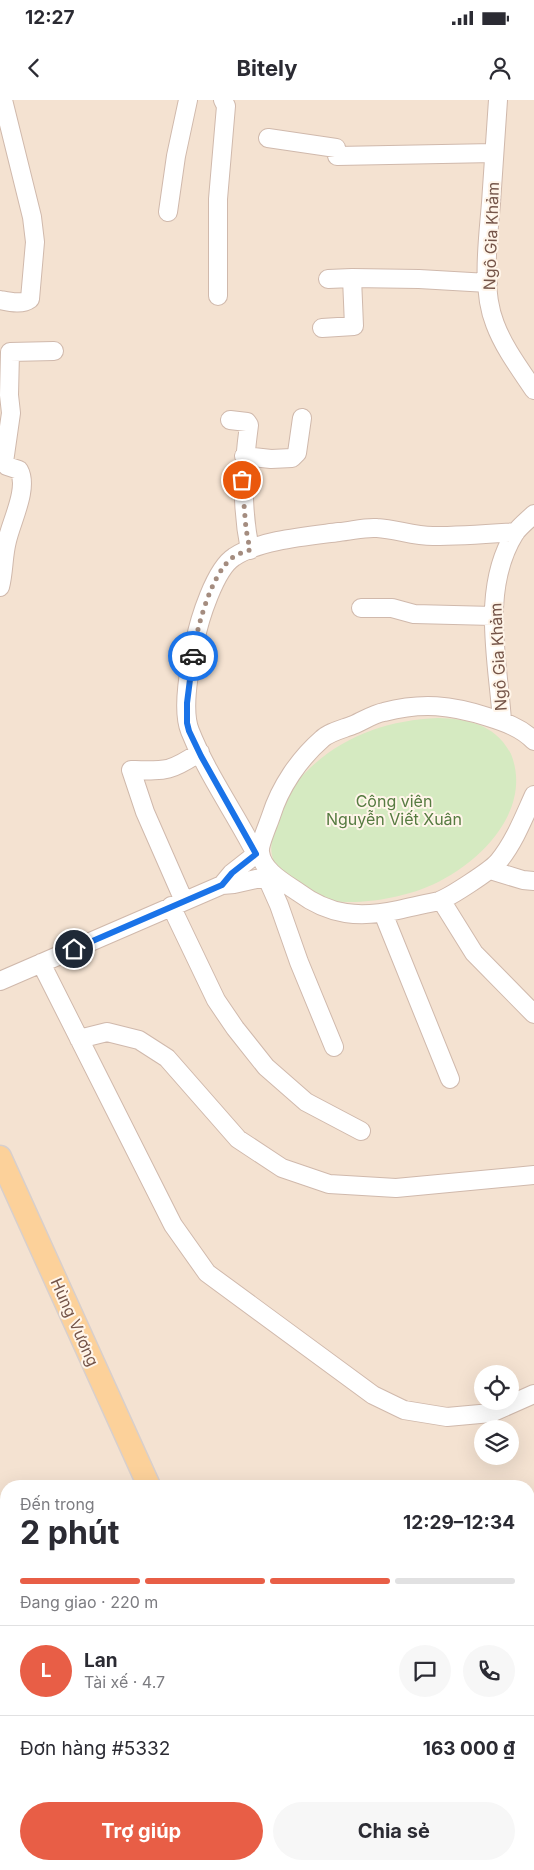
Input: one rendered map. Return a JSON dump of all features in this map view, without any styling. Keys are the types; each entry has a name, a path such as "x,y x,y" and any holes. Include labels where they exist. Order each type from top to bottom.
{"main road":[{"name":"Hùng Vương","path":"0,1157 146,1480"}],"street":[{"path":"0,300 14,303 30,299 35,242 32,217 3,100"},
{"path":"168,212 176,156 188,100"},
{"path":"218,296 218,199 226,106 224,100"},
{"name":"Ngô Gia Khảm","path":"498,100 488,240 490,309 504,344 534,390"},
{"path":"268,138 336,148 337,156 494,152"},
{"path":"322,328 354,326 352,278"},
{"path":"328,279 419,279 488,284"},
{"path":"0,587 3,540 19,506 22,476 19,470 2,464 11,413 4,395 10,352 54,351"},
{"path":"244,456 271,459 292,458 297,453 302,418"},
{"path":"230,420 249,423 242,480 246,529 250,550"},
{"name":"Ngô Gia Khảm","path":"502,721 493,616 494,598 502,562 516,532 534,514"},
{"path":"334,1047 299,962 271,876 189,731 186,714 189,680 198,627 204,608 222,570 233,557 250,550 300,536 376,528 414,535 434,536 516,532"},
{"path":"361,608 392,608 414,614 493,616"},
{"path":"222,885 232,873 258,853 276,800 286,781 323,737 382,712 424,705 464,709 502,721 532,736"},
{"path":"200,752 183,764 166,771 131,770 177,903 216,1000 266,1068 306,1102 361,1131"},
{"path":"0,981 222,885 271,876 312,902 339,913 360,915 383,913 441,900 490,870 500,860 534,795"},
{"path":"490,870 523,880 534,881"},
{"path":"441,900 474,953 534,1014"},
{"path":"383,913 450,1079"},
{"path":"41,963 173,1225 207,1273 373,1395 404,1410 447,1417 491,1413 534,1394"},
{"path":"79,1039 106,1032 139,1040 167,1058 238,1140 282,1168 329,1184 396,1188 534,1175"}],"shaded area":[{"path":"0,100 534,100 534,1480 0,1480"}],"green space":[{"name":"Công viên Nguyễn Viết Xuân","path":"438,718 460,720 480,725 497,736 511,754 516,776 514,796 507,816 496,835 481,851 446,878 427,887 402,895 372,901 342,902 316,897 280,870 273,859 271,848 274,830 286,795 305,773 334,749 366,732 401,722"}],"way so far":[{"path":"193,656 198,627 204,608 222,570 233,557 250,550 246,529 242,480"}],"route":[{"path":"74,949 222,885 232,873 256,854 189,731 186,714 193,656"}]}
